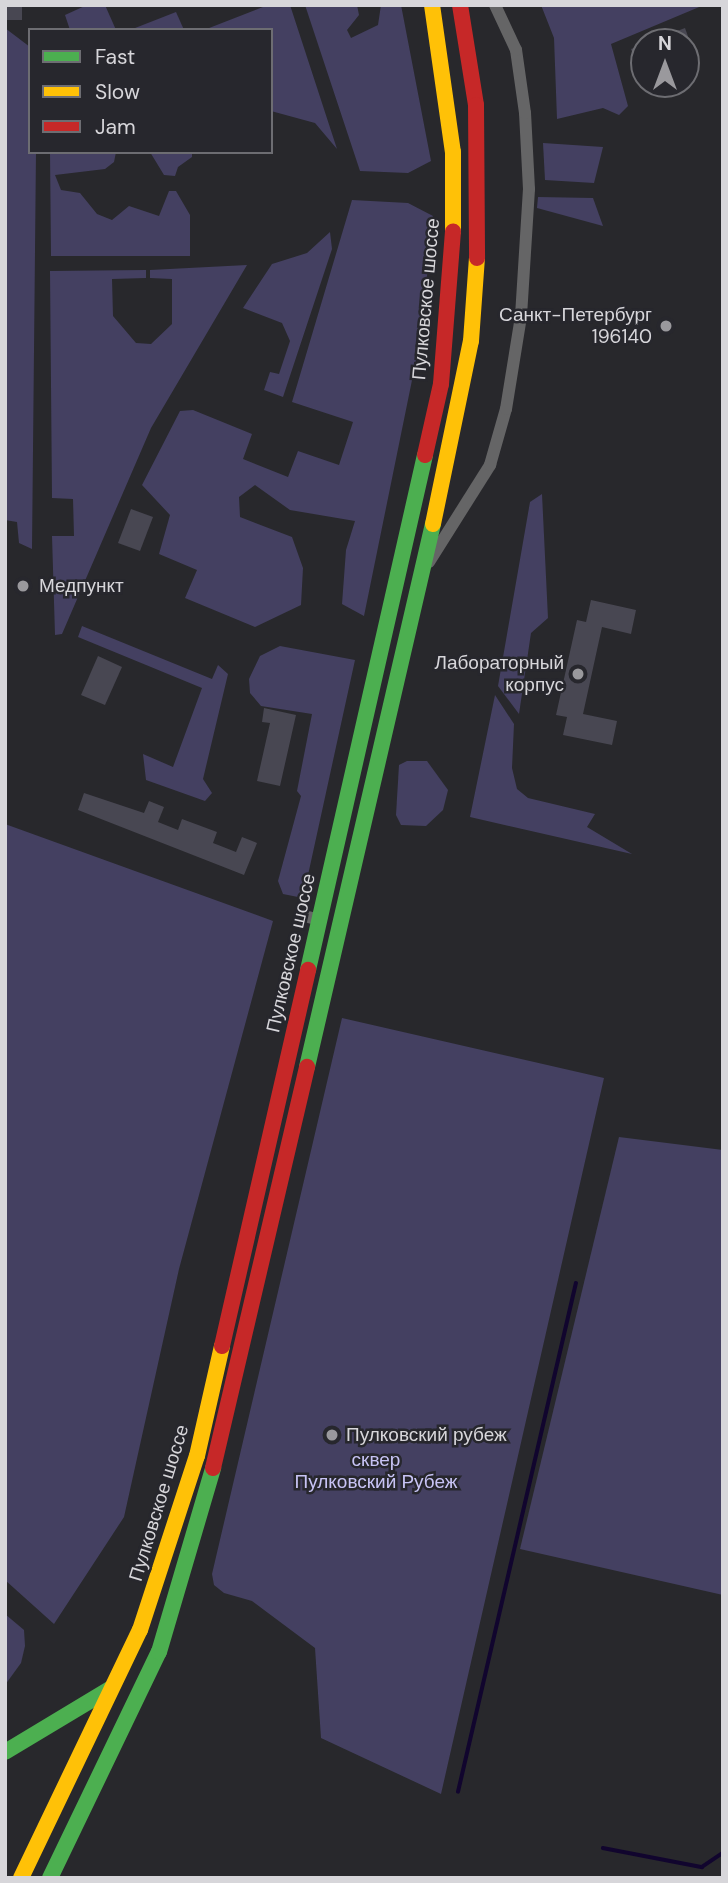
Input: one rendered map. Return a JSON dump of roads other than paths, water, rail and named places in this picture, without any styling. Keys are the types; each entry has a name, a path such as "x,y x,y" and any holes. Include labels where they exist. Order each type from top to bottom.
{"main road":[{"name":"Пулковское шоссе","path":"21,1878 117,1683 163,1571 197,1455 320,920 448,336 453,152 432,5"},
{"path":"50,1878 159,1652 202,1516 424,567 471,341 479,274 476,105 460,5"},
{"path":"5,1752 87,1708 117,1683"}],"street":[{"path":"424,567 490,465 506,409 522,316 529,189 526,113 516,50 495,5"},
{"path":"301,915 320,920"}],"waterway":[{"path":"458,1792 576,1283"},
{"path":"603,1848 702,1867 723,1853"}],"place":[{"name":"Санкт-Петербург 196140","path":"666,326"},
{"name":"Медпункт","path":"23,586"},
{"name":"Лабораторный корпус","path":"578,674"},
{"name":"Пулковский рубеж","path":"332,1435"}],"park label":[{"name":"сквер Пулковский Рубеж","path":"376,1471"}]}
